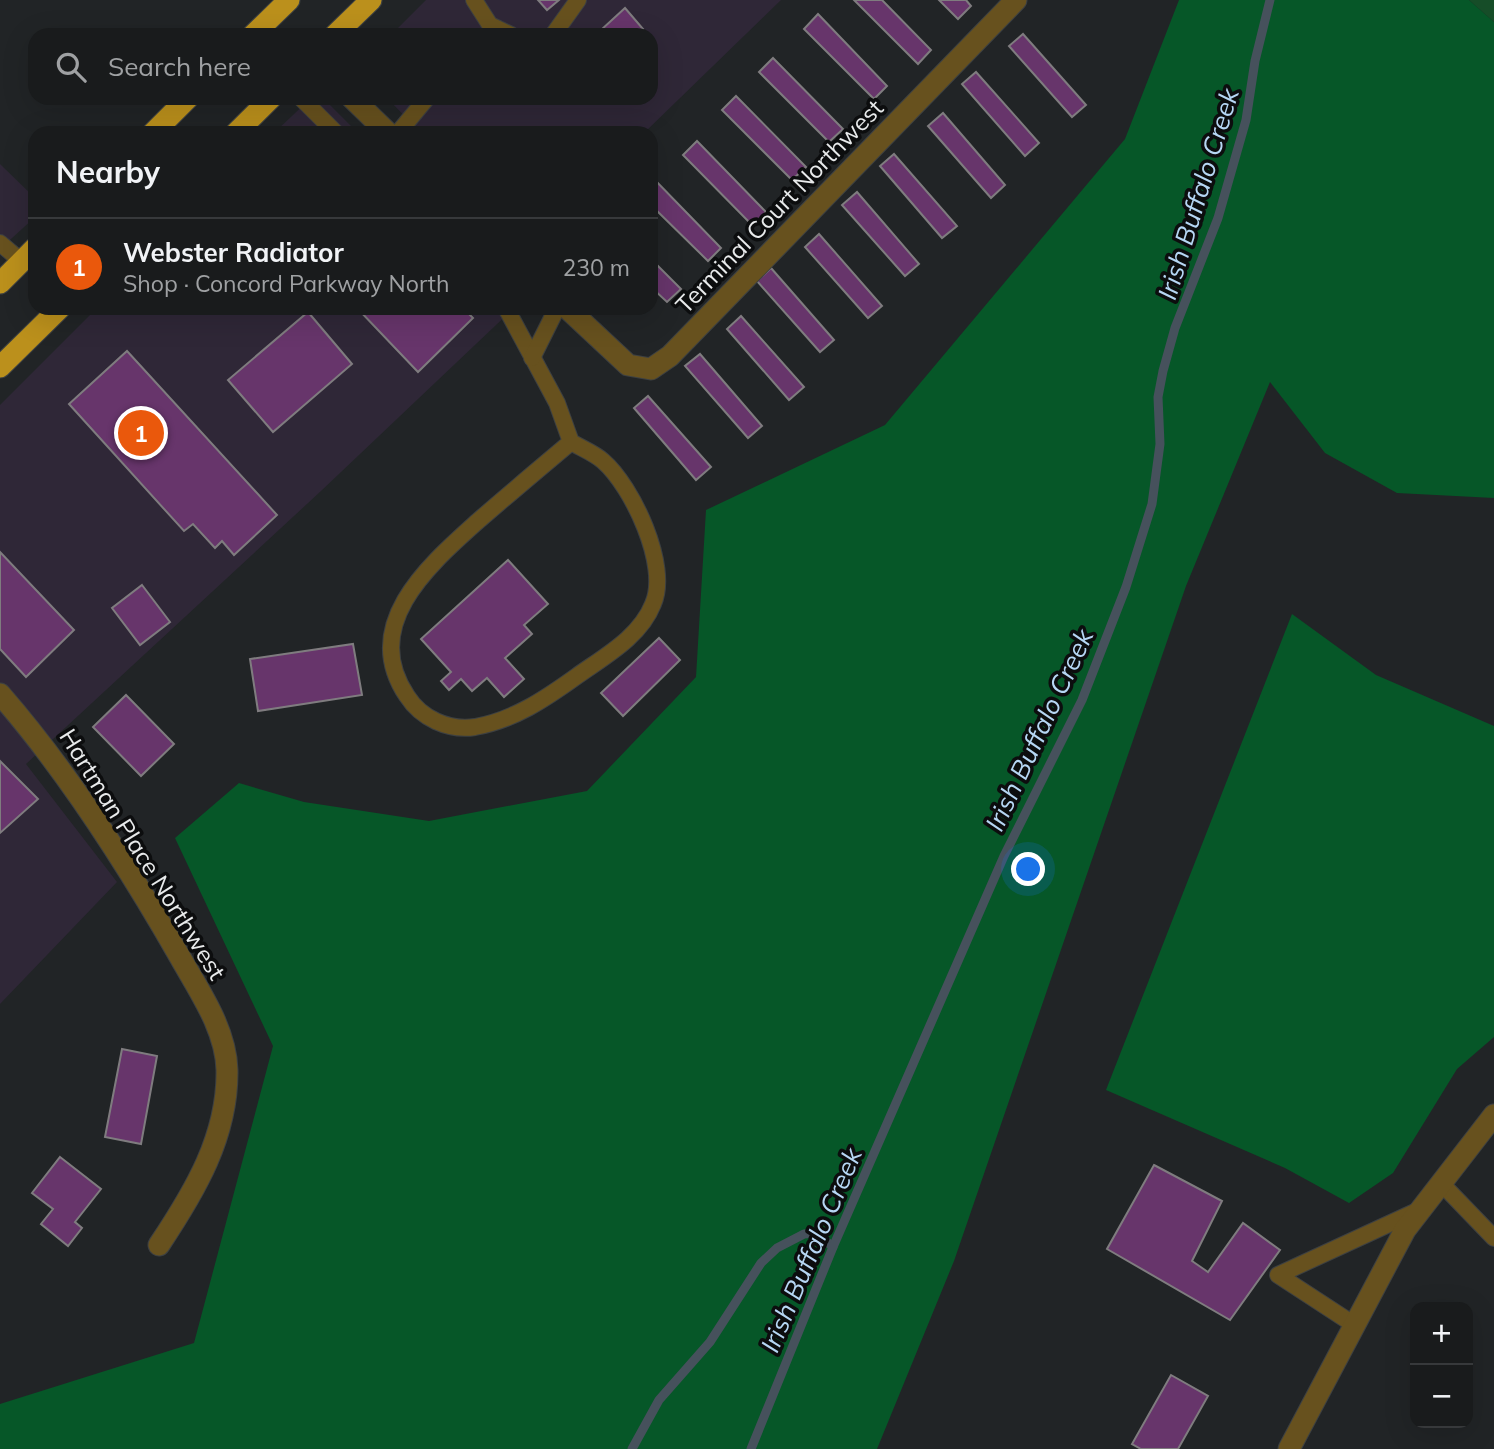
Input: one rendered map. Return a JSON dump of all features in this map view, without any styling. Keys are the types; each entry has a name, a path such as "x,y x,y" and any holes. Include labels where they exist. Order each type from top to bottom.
{"highway":[{"path":"260,28 289,0"},
{"path":"342,28 371,0"},
{"path":"160,126 181,105"},
{"path":"243,126 264,105"},
{"path":"0,283 28,255"},
{"path":"0,368 53,315"}],"street":[{"name":"Terminal Court Northwest","path":"574,315 628,365 651,369 670,356 1016,0"},
{"path":"359,105 381,126"},
{"name":"Hartman Place Northwest","path":"0,694 40,739 152,909 218,1029 227,1067 225,1111 206,1167 159,1245"},
{"path":"1289,1449 1405,1230 1494,1115"}],"lane":[{"path":"474,0 484,28"},
{"path":"558,28 578,0"},
{"path":"308,105 329,126"},
{"path":"404,126 421,105"},
{"path":"0,243 28,255"},
{"path":"510,315 556,403 571,442 603,461 626,493 653,544 657,574 654,604 633,635 551,695 512,718 472,727 441,725 414,707 399,684 389,651 398,612 425,569 571,442"},
{"path":"532,358 554,315"},
{"path":"1441,1183 1494,1238"},
{"path":"1353,1324 1278,1275 1421,1209"}],"shaded area":[{"path":"426,0 781,0 651,126 414,126 394,105 658,105 658,28 398,28"},
{"path":"304,105 330,105 351,126 281,126"},
{"path":"0,164 28,191 28,223 0,249"},
{"path":"90,315 507,315 26,764 117,882 0,1004 0,405"}],"green space":[{"path":"1179,0 1469,0 1494,22 1494,498 1397,493 1325,453 1270,382 1186,586 954,1261 877,1449 0,1449 0,1404 194,1343 273,1046 175,838 239,783 304,802 429,821 587,791 696,677 706,510 885,425 1125,139"},
{"path":"1469,0 1494,0 1494,22"},
{"path":"1292,614 1376,675 1494,726 1494,1037 1457,1069 1393,1173 1349,1203 1285,1168 1106,1090"}],"building":[{"path":"538,0 559,0 547,10"},
{"path":"854,0 882,0 931,50 918,64"},
{"path":"939,0 966,0 971,6 958,19"},
{"path":"625,8 642,28 603,28"},
{"path":"818,14 887,86 874,99 804,29"},
{"path":"1023,34 1086,105 1072,117 1009,46"},
{"path":"773,58 843,129 829,142 759,72"},
{"path":"976,72 1039,143 1025,156 962,84"},
{"path":"736,96 806,167 792,180 722,110"},
{"path":"943,113 1005,185 991,198 928,126"},
{"path":"697,141 766,212 753,226 683,155"},
{"path":"894,154 957,226 942,238 880,166"},
{"path":"658,183 721,248 708,261 658,212"},
{"path":"857,192 919,264 905,276 842,205"},
{"path":"819,234 882,306 868,318 805,247"},
{"path":"658,266 681,289 667,302 658,294"},
{"path":"771,268 834,340 820,352 757,281"},
{"path":"304,315 311,315 352,364 273,432 228,380"},
{"path":"364,315 470,315 473,318 418,372"},
{"path":"741,316 804,387 789,400 727,329"},
{"path":"127,351 277,515 234,555 222,541 215,548 193,524 184,531 69,404"},
{"path":"700,354 762,426 748,438 685,366"},
{"path":"648,396 711,467 696,480 634,408"},
{"path":"0,552 74,630 26,677 0,649"},
{"path":"508,560 548,604 524,625 532,634 505,658 524,679 504,697 487,678 472,691 461,679 449,690 441,681 451,672 421,639"},
{"path":"142,585 170,622 140,645 112,608"},
{"path":"659,638 680,660 623,716 601,693"},
{"path":"353,644 362,695 258,711 250,659"},
{"path":"126,695 174,744 141,776 93,727"},
{"path":"0,761 38,799 0,833"},
{"path":"122,1049 157,1056 141,1144 105,1137"},
{"path":"60,1157 101,1189 75,1222 82,1228 68,1246 41,1224 53,1209 32,1193"},
{"path":"1154,1165 1222,1201 1192,1261 1208,1272 1243,1223 1280,1250 1230,1320 1107,1249"},
{"path":"1171,1375 1208,1396 1178,1449 1141,1449 1132,1444"}],"waterway":[{"name":"Irish Buffalo Creek","path":"751,1449 833,1247 1004,856 1082,700 1126,587 1152,504 1160,444 1158,397 1163,371 1175,328 1218,218 1246,120 1255,61 1270,0"},
{"path":"632,1449 659,1400 710,1342 761,1263 777,1248 804,1234 816,1233 833,1247"}],"place":[{"name":"Webster Radiator","path":"141,433"}]}
